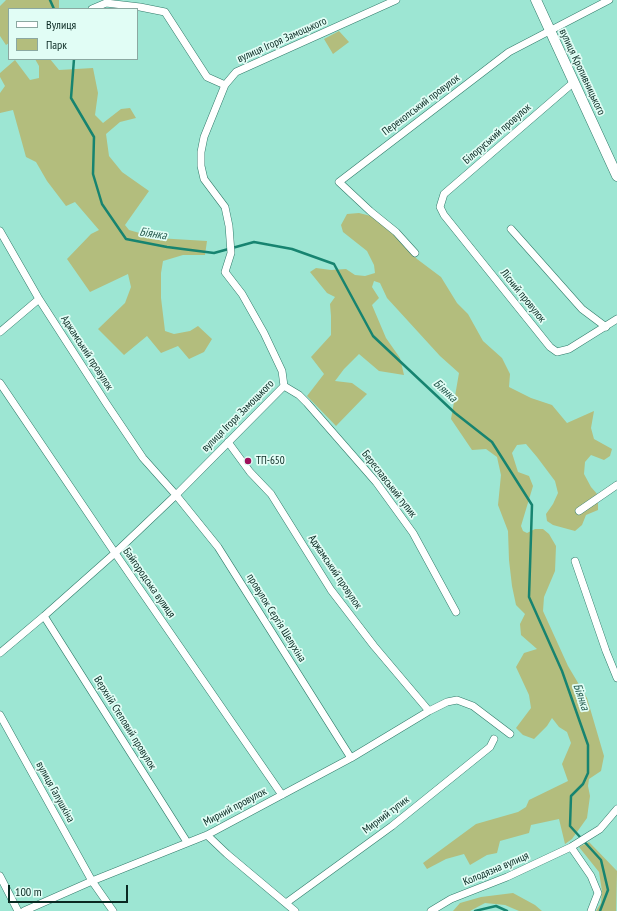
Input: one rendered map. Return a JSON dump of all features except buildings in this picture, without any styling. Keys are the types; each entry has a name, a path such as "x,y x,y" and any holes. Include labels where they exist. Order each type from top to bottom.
{"main road":[{"name":"вулиця Кропивницького","path":"536,0 617,176"}],"street":[{"name":"вулиця Ігоря Замоцького","path":"0,653 115,553 176,495 284,386 282,371 264,333 242,294 225,272 230,253 229,226 224,207 204,179 201,166 201,152 204,137 216,103 225,85 236,72 396,0"},
{"name":"Перекопський провулок","path":"415,253 396,232 370,211 339,182 509,52 610,0"},
{"path":"94,8 105,1 140,6 165,12 207,77 225,85"},
{"name":"Білоруський провулок","path":"440,207 444,194 574,82"},
{"name":"Лісний провулок","path":"440,207 444,215 550,347 558,352 569,349 617,318"},
{"path":"511,228 582,309 606,326"},
{"name":"Аджамський провулок","path":"0,231 39,299 143,458 176,495"},
{"path":"0,332 39,299"},
{"name":"Байгородська вулиця","path":"0,383 282,795"},
{"name":"Береславський тупик","path":"284,386 299,395 376,482 413,533 456,612"},
{"name":"Аджамський провулок","path":"228,442 250,472 271,494 331,590 374,646 429,711"},
{"path":"579,511 617,485"},
{"name":"провулок Сергія Шелухіна","path":"176,495 218,547 351,758"},
{"path":"575,561 606,651 617,678"},
{"name":"Верхній Степовий провулок","path":"44,616 187,842"},
{"name":"Мирний провулок","path":"24,911 92,881 207,835 351,758 429,711 447,702 457,700 473,706 510,734"},
{"name":"вулиця Галушкіна","path":"0,715 92,881 113,911"},
{"name":"Мирний тупик","path":"286,902 392,826 490,747 494,739"},
{"name":"Колодязна вулиця","path":"431,911 451,899 507,877 572,846 600,829 617,809"},
{"path":"207,835 227,854 295,911"},
{"path":"572,846 591,876 598,893 591,911"},
{"path":"0,876 18,911"}],"green space":[{"path":"6,0 59,0 59,8 8,8 8,44 6,45 0,36 0,6"},
{"path":"339,31 349,42 333,54 324,39"},
{"path":"15,60 30,80 39,78 39,66 36,60 51,60 59,70 93,68 98,93 95,115 103,123 121,109 130,108 136,118 120,122 106,134 109,156 122,172 149,191 125,225 129,230 157,238 207,241 205,255 183,255 163,261 161,273 161,298 165,331 174,334 190,331 198,326 212,339 204,352 189,359 178,346 161,353 147,336 124,355 98,329 125,303 131,287 128,274 90,292 67,259 91,234 99,230 75,202 66,206 47,181 36,162 26,157 13,110 0,113 0,93 5,86 0,77 0,73"},
{"path":"359,213 371,216 392,231 417,259 441,277 457,303 468,314 483,341 502,358 510,374 509,387 531,398 552,405 567,423 594,411 591,428 594,439 612,449 610,456 604,460 591,455 585,462 584,474 591,487 598,495 598,510 586,515 582,525 575,531 553,525 547,521 546,514 558,493 555,481 537,457 526,444 517,445 512,453 518,472 529,476 533,486 521,526 523,531 527,533 535,529 543,529 549,534 556,546 555,571 544,597 543,611 568,666 587,698 604,756 601,771 589,779 588,786 590,796 587,818 572,839 565,844 559,819 531,825 529,833 500,841 497,853 487,855 470,865 464,854 446,859 427,869 423,863 476,824 518,812 526,807 529,800 568,781 562,764 571,743 567,732 559,727 552,718 547,726 534,739 523,735 516,728 531,708 529,695 516,667 524,653 537,649 521,635 520,624 525,614 516,605 512,586 508,531 498,505 501,475 497,457 486,449 472,450 451,419 459,373 440,356 387,298 380,283 374,281 372,287 379,298 372,305 386,338 400,358 404,375 379,371 359,354 344,369 335,381 352,383 367,394 336,426 307,396 324,374 311,357 331,335 330,304 335,297 327,293 310,272 316,268 331,270 346,269 355,275 365,276 375,273 374,265 367,251 343,232 341,225 347,214"},
{"path":"589,842 617,871 616,911 596,911 601,903 602,891 599,872 579,847"},
{"path":"513,893 535,905 542,911 519,911 505,905 485,903 470,911 453,911 460,903 481,897"}],"waterway":[{"name":"Біянка","path":"50,0 54,8"},
{"name":"Біянка","path":"74,60 71,98 94,137 93,174 102,204 126,239 167,247 214,253 254,242 292,249 334,264 373,336 455,413 492,442 532,505 529,597 562,671 588,745 588,773 583,784 571,796 570,826 601,860 608,890 600,911"},
{"name":"Біянка","path":"475,911 496,906 507,911"}],"place":[{"name":"ТП-650","path":"248,461"}]}
